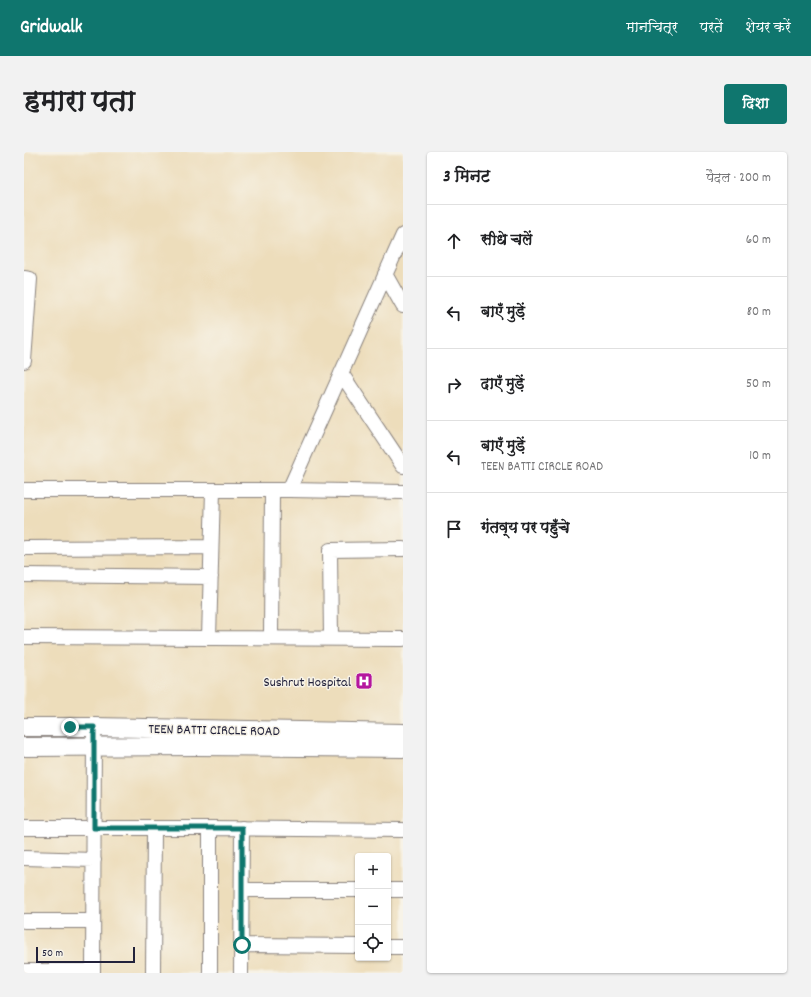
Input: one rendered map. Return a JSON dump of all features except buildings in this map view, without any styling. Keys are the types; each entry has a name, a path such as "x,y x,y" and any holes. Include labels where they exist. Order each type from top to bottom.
{"street":[{"path":"289,490 403,235"},
{"path":"385,274 403,306"},
{"path":"24,278 30,279 24,361"},
{"path":"341,373 403,466"},
{"path":"24,490 289,490 403,492"},
{"path":"209,638 212,490"},
{"path":"271,638 272,490"},
{"path":"24,548 211,547"},
{"path":"331,638 330,550 403,550"},
{"path":"24,575 211,577"},
{"path":"24,637 403,638"},
{"name":"TEEN BATTI CIRCLE ROAD","path":"24,727 403,733"},
{"path":"24,971 93,972 94,727"},
{"path":"24,747 197,746 403,748"},
{"path":"24,828 403,830"},
{"path":"153,973 154,828"},
{"path":"210,828 210,973"},
{"path":"242,828 242,973"},
{"path":"24,858 94,860"},
{"path":"242,890 355,890"},
{"path":"391,890 403,890"},
{"path":"24,921 93,921"},
{"path":"242,945 355,946"},
{"path":"391,947 403,947"}],"place":[{"name":"Sushrut Hospital","path":"364,681"}],"route":[{"path":"70,727 94,727 94,828 242,828 242,945"}]}
